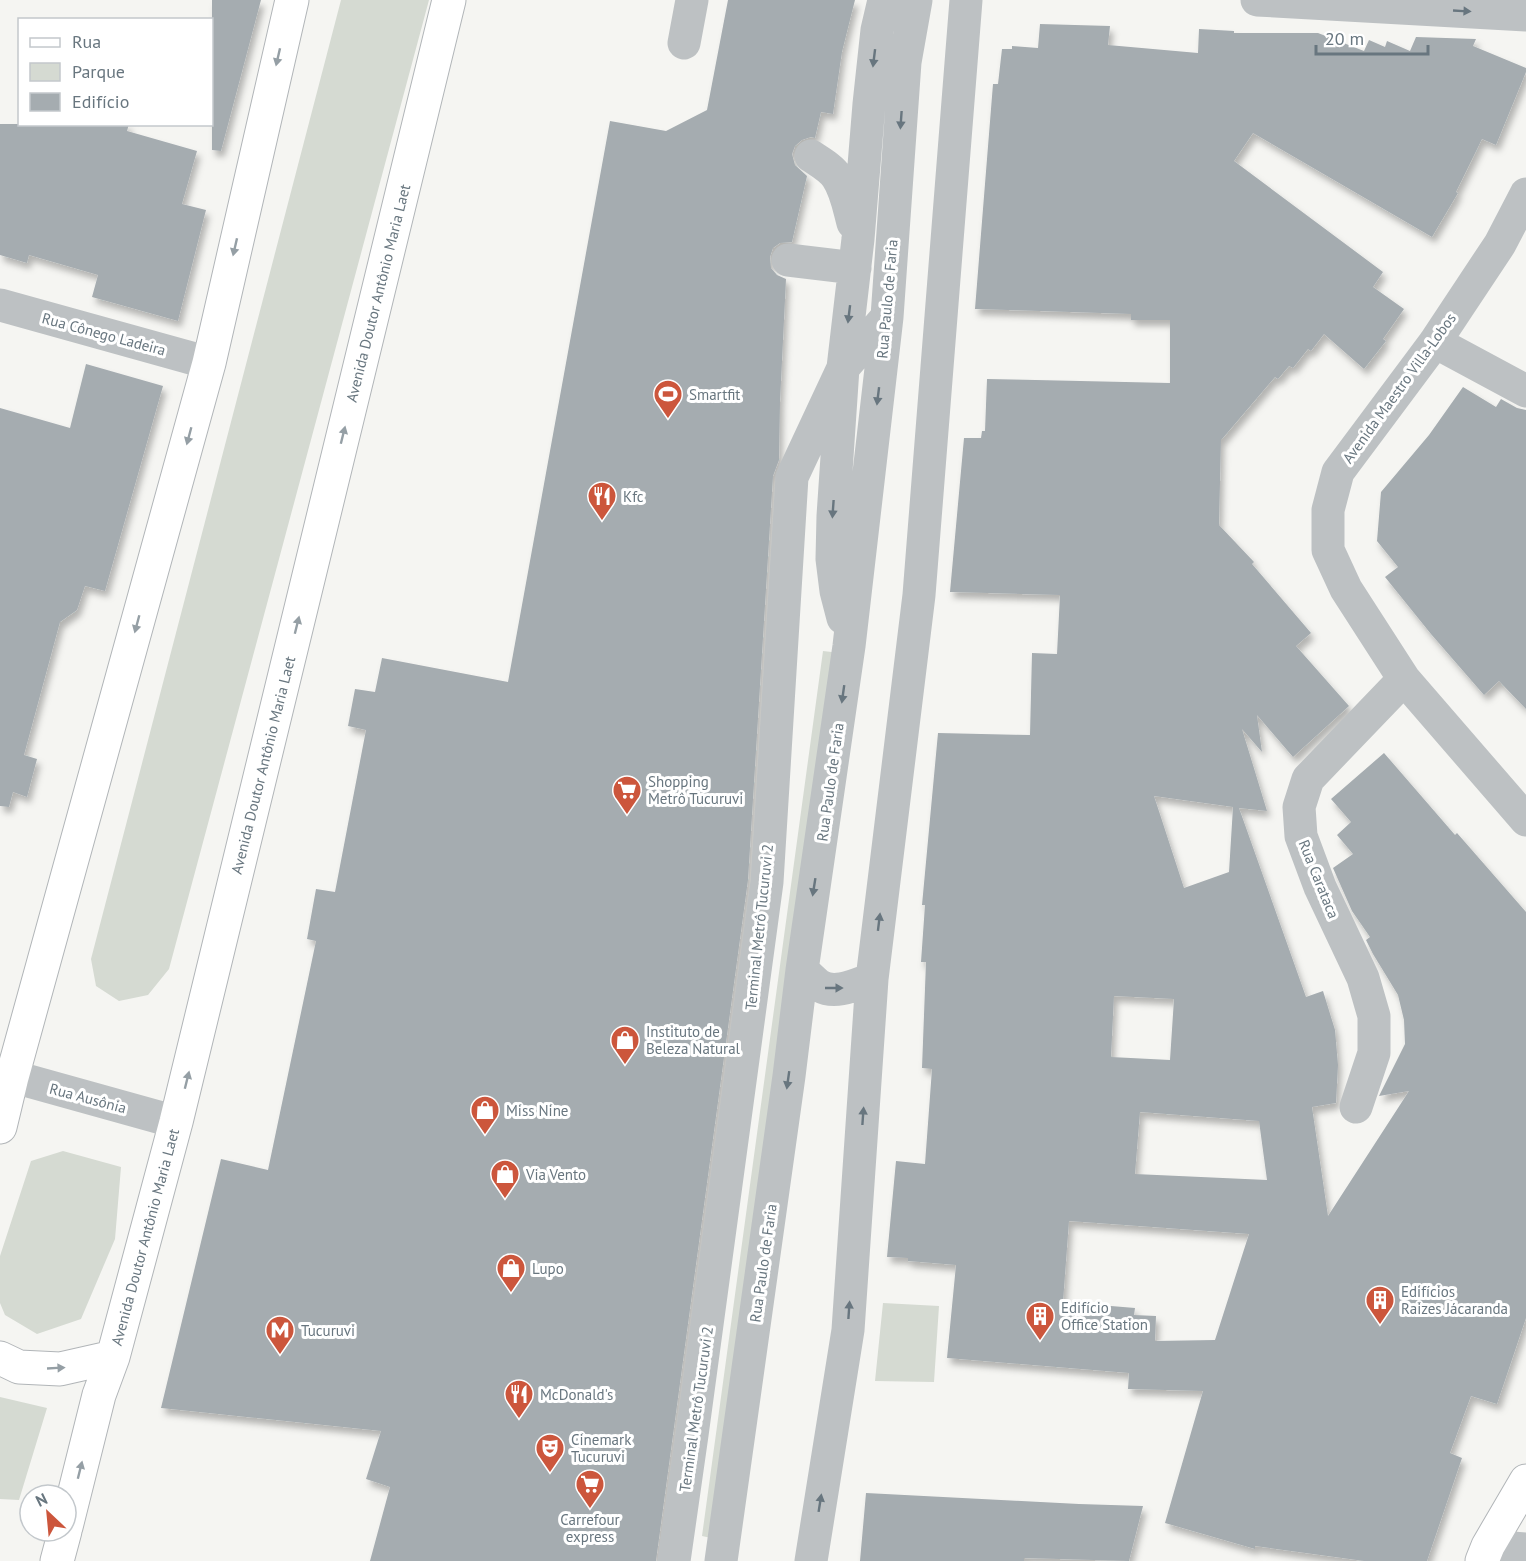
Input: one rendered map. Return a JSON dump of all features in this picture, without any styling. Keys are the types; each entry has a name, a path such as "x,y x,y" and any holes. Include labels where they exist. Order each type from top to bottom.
{"main road":[{"path":"0,1127 6,1075 209,363 292,0"},
{"name":"Avenida Doutor Antônio Maria Laet","path":"77,1483 99,1395 113,1357 176,1122 448,0"},
{"path":"0,1358 19,1366 60,1369 113,1357"},
{"path":"1485,1554 1526,1481"},
{"name":"Avenida Doutor Antônio Maria Laet","path":"57,1561 62,1543"}],"street":[{"path":"684,43 692,0"},
{"path":"849,646 836,591 832,559 833,516 843,368 869,104 877,30 884,0"},
{"name":"Rua Paulo de Faria","path":"721,1561 849,646 887,317 905,62 916,0"},
{"path":"811,1561 848,1330 872,979 919,595 966,0"},
{"path":"1257,0 1526,15"},
{"path":"856,253 842,186 830,169 811,156 838,148 854,132 869,104"},
{"name":"Avenida Maestro Villa-Lobos","path":"1526,194 1500,244 1435,342 1338,472 1329,510 1328,550 1346,589 1404,679 1526,820"},
{"path":"788,260 856,253"},
{"name":"Rua Cônego Ladeira","path":"0,305 209,363"},
{"name":"Terminal Metrô Tucuruvi 2","path":"674,1561 767,882 792,477 843,368 887,317"},
{"path":"1435,342 1526,391"},
{"name":"Rua Carataca","path":"1356,1107 1374,1053 1374,1016 1363,978 1320,887 1301,836 1299,807 1308,779 1404,679"},
{"path":"802,970 818,985 827,989 841,989 872,979"},
{"name":"Rua Ausônia","path":"6,1075 176,1122"},
{"path":"1485,1554 1526,1549"}],"green space":[{"path":"341,0 429,0 169,969 148,995 119,1001 96,986 91,959"},
{"path":"823,651 840,653 720,1540 702,1536"},
{"path":"63,1151 121,1167 115,1239 81,1319 37,1334 5,1315 0,1303 0,1256 31,1161"},
{"path":"883,1303 939,1306 934,1382 875,1381"},
{"path":"0,1397 47,1408 24,1483 18,1483 18,1500 0,1499"}],"building":[{"path":"212,0 261,0 221,151 212,150"},
{"name":"Shopping Metrô Tucuruvi","path":"728,0 855,0 842,52 833,114 821,112 815,138 802,140 795,146 792,154 795,165 807,176 792,242 780,243 773,248 770,257 771,268 777,275 786,279 779,460 773,476 748,880 656,1561 370,1561 390,1487 366,1479 381,1431 161,1408 221,1159 268,1170 316,941 307,939 316,889 335,892 366,730 348,726 355,689 375,692 382,658 508,682 610,121 666,131 707,110"},
{"path":"1040,24 1110,26 1108,45 1198,53 1199,29 1234,31 1234,33 1318,33 1364,51 1369,40 1385,47 1387,41 1410,51 1416,37 1476,39 1473,46 1526,68 1496,145 1482,139 1456,192 1458,193 1432,237 1253,133 1234,161 1383,272 1373,287 1404,309 1383,339 1386,341 1364,369 1324,334 1311,351 1308,349 1293,368 1289,366 1278,379 1275,377 1221,439 1219,525 1254,562 1252,564 1311,633 1296,646 1349,706 1293,757 1257,715 1262,752 1242,729 1267,811 1239,808 1306,997 1323,991 1335,1030 1338,1065 1336,1103 1312,1107 1328,1216 1409,1091 1379,1096 1405,1044 1404,1020 1398,995 1373,954 1366,940 1370,937 1352,911 1333,868 1353,854 1337,835 1351,822 1331,799 1384,753 1526,912 1526,1318 1497,1404 1471,1396 1450,1453 1462,1458 1427,1561 1364,1561 1255,1546 1255,1549 1165,1523 1203,1391 1128,1389 1129,1373 947,1358 956,1265 887,1257 896,1161 925,1164 932,1069 922,1068 926,962 921,962 925,905 922,905 938,733 1030,735 1032,653 1057,654 1060,595 950,592 964,438 981,438 982,431 985,431 987,379 1170,383 1170,320 1131,320 1131,314 975,309 993,84 998,84 1002,49 1012,49 1012,46 1038,48","holes":["1154,796 1233,807 1229,872 1184,888","1114,996 1174,999 1170,1060 1111,1057","1140,1112 1259,1121 1267,1180 1135,1174","1069,1221 1249,1234 1215,1340 1155,1341 1156,1316 1134,1315 1135,1308 1063,1302"]},
{"path":"0,124 128,126 127,131 197,151 182,204 206,210 178,321 92,297 98,275 29,255 27,263 0,255"},
{"path":"86,364 163,386 105,591 85,586 77,610 60,622 24,755 37,759 27,797 13,792 9,807 0,806 0,408 70,428"},
{"path":"1463,387 1496,407 1501,399 1526,410 1526,709 1499,681 1484,695 1385,577 1398,567 1377,541 1381,492 1429,435"},
{"path":"866,1493 1143,1506 1129,1561 1024,1558 1024,1561 860,1561"}],"place":[{"name":"Smartfit","path":"668,420"},
{"name":"Kfc","path":"602,522"},
{"name":"Shopping Metrô Tucuruvi","path":"627,816"},
{"name":"Instituto de Beleza Natural","path":"625,1066"},
{"name":"Miss Nine","path":"485,1136"},
{"name":"Via Vento","path":"505,1200"},
{"name":"Lupo","path":"511,1294"},
{"name":"Edifícios Raizes Jácaranda","path":"1380,1326"},
{"name":"Edifício Office Station","path":"1040,1342"},
{"name":"Tucuruvi","path":"280,1356"},
{"name":"McDonald's","path":"519,1420"},
{"name":"Cinemark Tucuruvi","path":"550,1474"},
{"name":"Carrefour express","path":"590,1510"}]}
